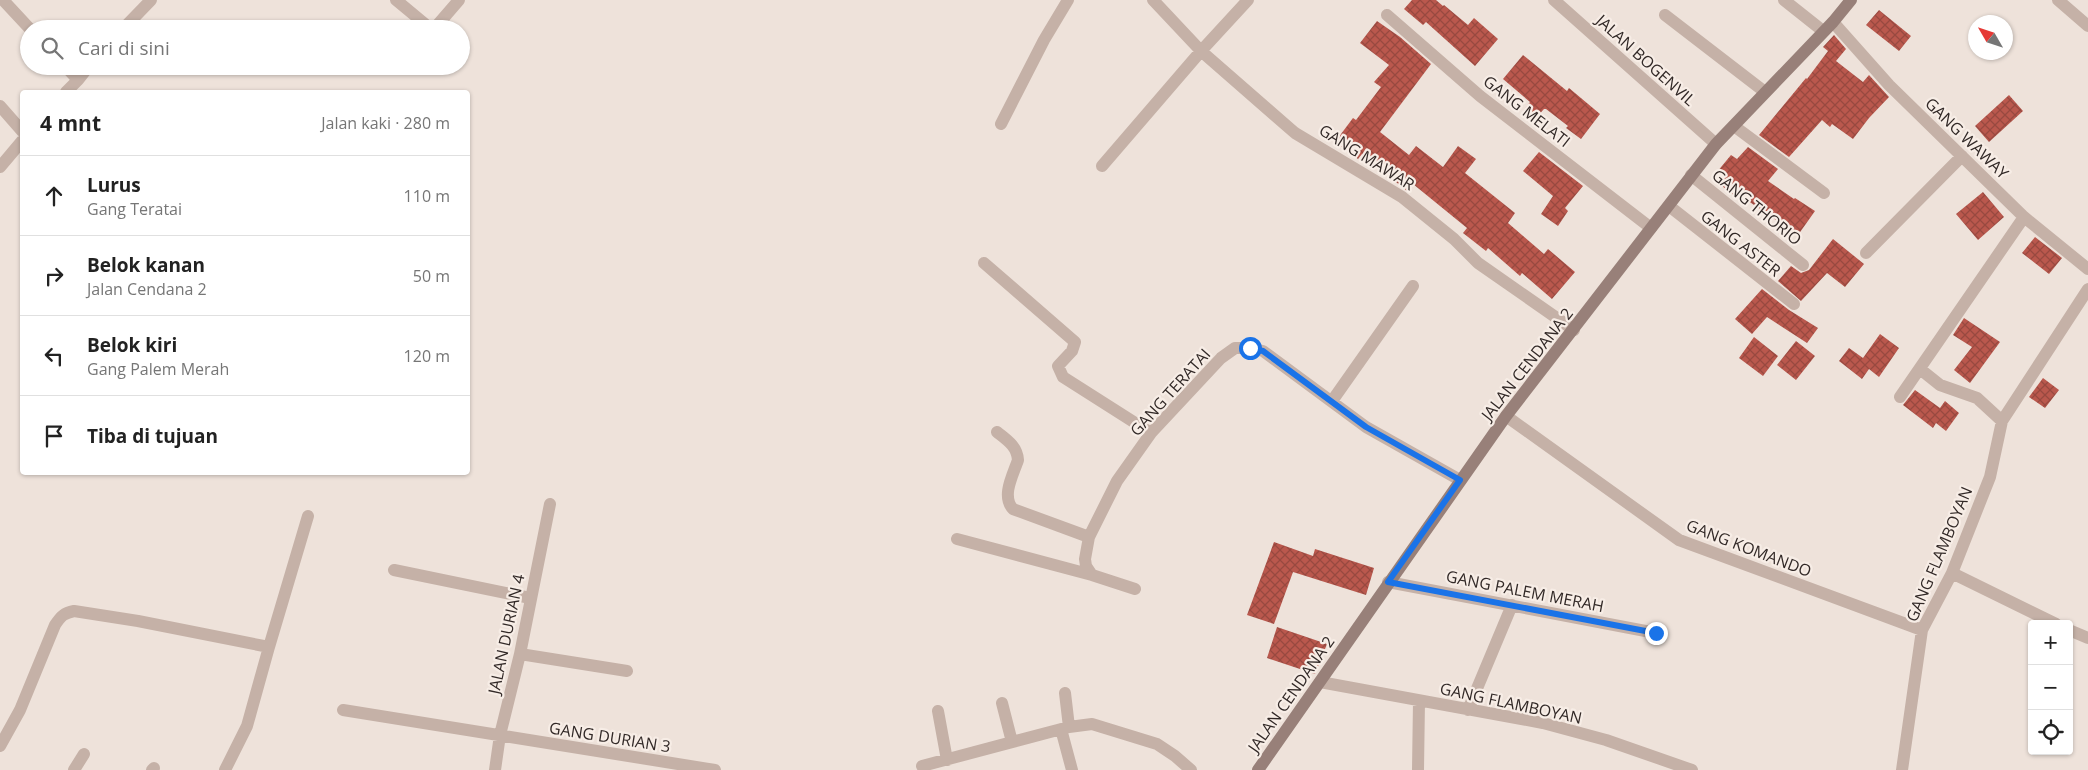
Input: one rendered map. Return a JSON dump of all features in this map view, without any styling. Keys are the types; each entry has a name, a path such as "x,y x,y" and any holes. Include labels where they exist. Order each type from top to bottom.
{"street":[{"path":"3,0 22,20"},
{"path":"132,20 151,0"},
{"path":"396,0 419,20"},
{"path":"442,20 460,0"},
{"path":"1001,124 1044,40 1068,0"},
{"name":"GANG MAWAR","path":"1153,0 1201,51 1295,132 1402,197 1454,239 1478,263 1574,330"},
{"path":"1102,166 1201,51 1248,0"},
{"name":"JALAN BOGENVIL","path":"1554,0 1716,144"},
{"path":"1784,0 1823,31"},
{"name":"JALAN CENDANA 2","path":"1258,770 1506,416 1574,330 1691,175 1716,144 1833,22 1851,0"},
{"path":"2058,0 2088,26"},
{"name":"GANG MELATI","path":"1387,14 1480,96 1652,228"},
{"path":"1665,16 1765,92"},
{"name":"GANG WAWAY","path":"1833,22 1889,85 2024,217 2088,268"},
{"path":"73,75 78,80"},
{"path":"68,90 82,75"},
{"path":"0,106 20,129"},
{"path":"1734,126 1824,193"},
{"path":"0,167 20,143"},
{"path":"1866,253 1962,156"},
{"name":"GANG THORIO","path":"1691,175 1802,265"},
{"name":"GANG ASTER","path":"1669,206 1794,304"},
{"path":"1900,396 2024,217"},
{"path":"984,263 1075,342 1072,351 1058,366 1063,377 1151,433"},
{"path":"1332,401 1413,286"},
{"path":"1920,369 1940,385 1977,398 2002,421 2088,289"},
{"name":"GANG TERATAI","path":"1092,575 1086,566 1085,559 1089,537 1117,481 1151,433 1221,358 1236,348 1250,348 1263,351 1366,427 1460,480"},
{"name":"GANG KOMANDO","path":"1506,416 1679,540 1922,630"},
{"name":"GANG FLAMBOYAN","path":"1902,770 1922,630 1952,573 1990,477 2002,421"},
{"path":"997,432 1016,448 1018,454 1007,497 1009,505 1013,510 1089,537"},
{"name":"JALAN DURIAN 4","path":"495,770 500,735 520,654 550,504"},
{"path":"225,770 247,726 308,516"},
{"path":"957,539 1092,575 1135,589"},
{"path":"394,570 530,598"},
{"path":"1952,573 2048,620"},
{"name":"GANG PALEM MERAH","path":"1388,582 1656,633"},
{"path":"1468,710 1512,605"},
{"path":"0,746 20,710 55,625 66,612 74,611 138,621 270,647"},
{"path":"2073,632 2088,638"},
{"path":"520,654 627,671"},
{"name":"GANG FLAMBOYAN","path":"1320,682 1543,723 1606,740 1692,770"},
{"path":"1065,693 1065,728 1072,770"},
{"path":"1418,770 1419,701"},
{"path":"1002,703 1012,742"},
{"name":"GANG DURIAN 3","path":"343,710 714,770"},
{"path":"938,711 947,760"},
{"path":"922,766 1065,728 1092,724 1157,744 1175,756 1190,770"},
{"path":"74,770 84,754"}],"building":[{"path":"1412,0 1436,0 1468,25 1474,18 1498,39 1475,66 1426,22 1423,25 1404,9"},
{"path":"1879,10 1911,36 1899,51 1866,25"},
{"path":"1377,21 1400,37 1431,64 1380,132 1409,155 1416,146 1443,167 1458,146 1476,159 1465,173 1515,213 1508,223 1544,254 1548,249 1575,272 1552,299 1522,273 1520,276 1488,248 1486,251 1463,233 1467,228 1413,184 1407,191 1362,154 1358,159 1335,142 1353,118 1356,120 1381,87 1374,82 1389,65 1360,43"},
{"path":"1834,35 1846,49 1836,61 1863,82 1869,75 1889,97 1869,118 1853,139 1832,124 1830,127 1822,120 1789,157 1759,135 1807,79 1828,51 1823,47"},
{"path":"1523,55 1567,91 1569,88 1600,114 1581,139 1546,109 1534,120 1523,111 1530,102 1503,79"},
{"path":"2009,95 2023,111 1989,142 1975,126"},
{"path":"1748,147 1778,169 1768,181 1815,211 1798,235 1738,194 1736,197 1712,178 1731,155 1737,159"},
{"path":"1539,152 1583,186 1565,208 1568,211 1558,226 1541,214 1553,196 1523,171"},
{"path":"1983,192 2004,217 1978,240 1956,214"},
{"path":"2035,237 2062,258 2049,274 2022,253"},
{"path":"1833,239 1864,264 1845,287 1827,273 1801,301 1778,281 1791,266 1801,273 1809,270"},
{"path":"1762,289 1789,310 1818,328 1807,343 1767,317 1752,334 1735,319"},
{"path":"1964,318 2000,342 1970,383 1954,370 1972,347 1953,335"},
{"path":"1880,334 1899,348 1879,377 1869,369 1862,379 1839,361 1849,348 1863,358"},
{"path":"1754,337 1778,356 1763,376 1739,358"},
{"path":"1796,341 1815,356 1796,380 1777,365"},
{"path":"2043,378 2059,390 2045,408 2029,397"},
{"path":"1915,390 1940,408 1945,401 1959,413 1946,431 1936,423 1933,428 1903,405"},
{"path":"1274,542 1313,556 1315,549 1374,568 1366,595 1293,572 1274,624 1247,615"},
{"path":"1277,627 1327,644 1315,674 1267,658"}],"route":[{"path":"1250,348 1263,351 1366,427 1460,480 1388,582 1656,633"}]}
